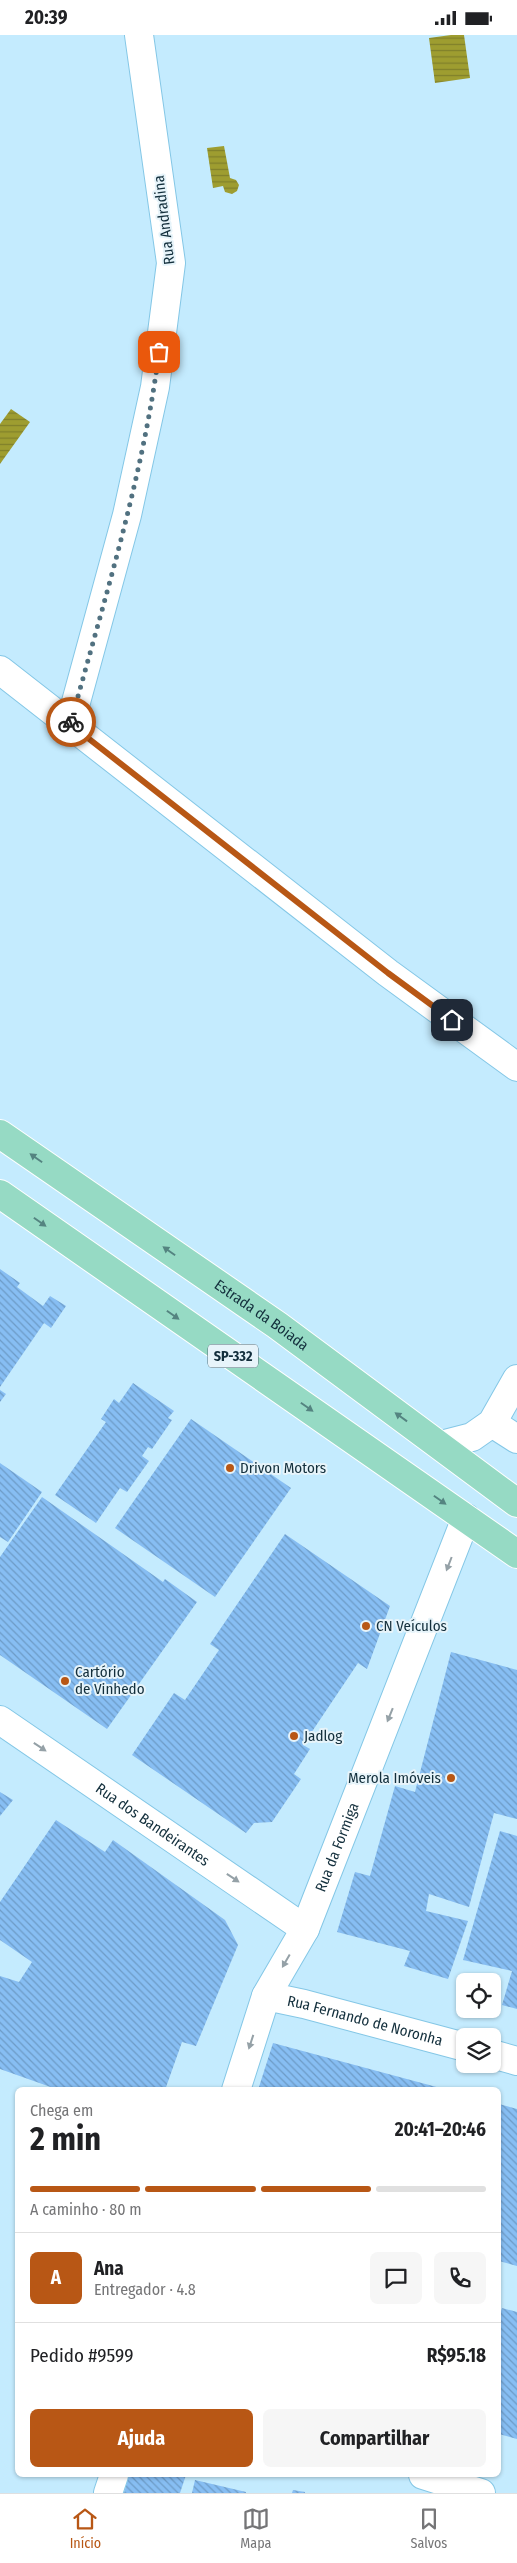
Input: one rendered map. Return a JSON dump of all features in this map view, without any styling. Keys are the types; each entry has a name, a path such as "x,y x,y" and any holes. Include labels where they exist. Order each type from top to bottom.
{"main road":[{"name":"Estrada da Boiada","path":"0,1134 277,1325 517,1503"},
{"name":"SP-332","path":"0,1194 517,1554"}],"street":[{"name":"Rua Andradina","path":"70,724 127,515 155,387 171,263 139,35"},
{"path":"0,670 388,973 517,1067"},
{"path":"440,1445 472,1437 492,1423 517,1379"},
{"path":"492,1423 517,1439"},
{"name":"Rua da Formiga","path":"237,2087 266,1996 305,1929 466,1518"},
{"name":"Rua dos Bandeirantes","path":"0,1720 305,1929"},
{"name":"Rua Fernando de Noronha","path":"266,1996 304,2004 456,2045"},
{"path":"501,2057 517,2061"},
{"path":"108,2493 113,2477"},
{"path":"429,2477 481,2493"}],"shaded area":[{"path":"464,35 470,78 435,83 429,38"},
{"path":"224,146 230,178 236,180 239,185 237,191 232,194 225,192 223,186 213,188 207,148"},
{"path":"11,409 30,422 0,464 0,424"}],"building":[{"path":"0,1269 20,1283 17,1287 43,1306 50,1296 66,1306 51,1328 44,1323 0,1387"},
{"path":"133,1383 174,1411 168,1418 172,1420 152,1449 148,1447 142,1456 149,1461 127,1492 120,1488 96,1523 55,1495 106,1422 101,1419 114,1399 119,1403"},
{"path":"0,1390 6,1394 0,1402"},
{"path":"191,1419 291,1488 215,1597 115,1528"},
{"path":"0,1463 42,1492 8,1542 0,1537"},
{"path":"42,1497 163,1582 165,1579 197,1602 107,1729 0,1655 0,1557"},
{"path":"285,1534 390,1606 367,1669 358,1663 303,1745 310,1749 294,1774 301,1779 272,1822 254,1823 246,1833 132,1755 174,1693 185,1700 219,1650 210,1644"},
{"path":"451,1652 517,1670 517,1819 494,1813 469,1907 429,1894 426,1911 468,1921 448,1979 404,1966 410,1951 337,1932 355,1872 370,1876 395,1786 415,1792"},
{"path":"0,1792 13,1800 0,1816"},
{"path":"56,1820 105,1852 113,1840 225,1920 238,1945 196,2046 182,2042 166,2087 51,2087 0,2069 0,1976 19,1982 32,1962 0,1940 0,1902"},
{"path":"500,1831 517,1836 517,2009 502,2005 512,1971 463,1960"},
{"path":"273,2043 437,2087 259,2087"},
{"path":"501,2105 517,2109 517,2266 501,2262"},
{"path":"502,2308 517,2312 517,2439 501,2435"},
{"path":"128,2477 185,2477 180,2493 124,2493"},
{"path":"195,2480 246,2492 246,2493 192,2493"},
{"path":"293,2490 305,2492 305,2493 292,2493"}],"way so far":[{"path":"71,722 127,515 155,387 159,352"}],"place":[{"name":"Drivon Motors","path":"230,1468"},
{"name":"CN Veículos","path":"366,1626"},
{"name":"Cartório de Vinhedo","path":"65,1681"},
{"name":"Jadlog","path":"294,1736"},
{"name":"Merola Imóveis","path":"451,1778"}],"route":[{"path":"71,722 70,724 388,973 452,1020"}]}
